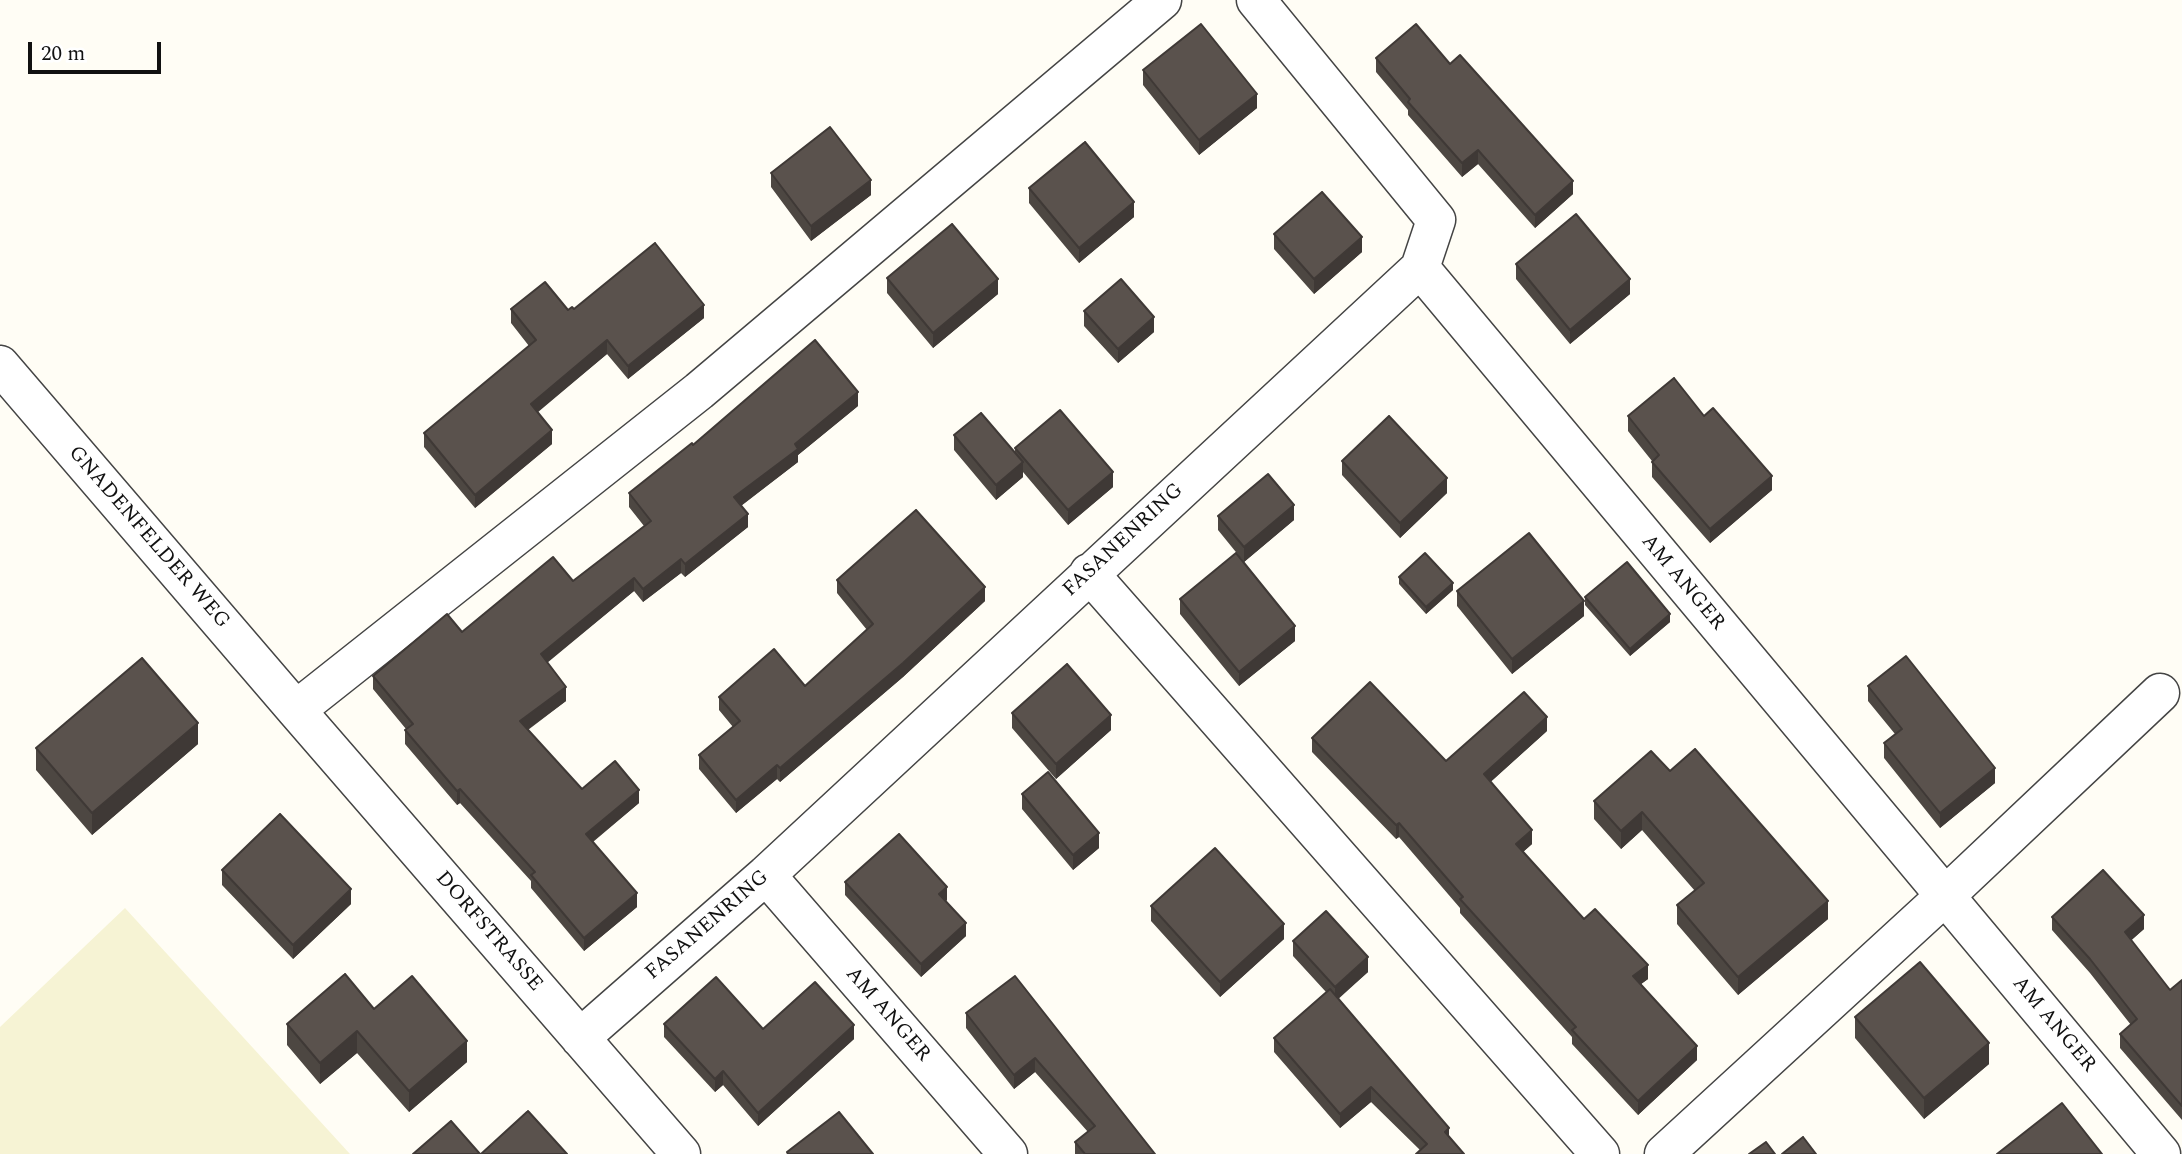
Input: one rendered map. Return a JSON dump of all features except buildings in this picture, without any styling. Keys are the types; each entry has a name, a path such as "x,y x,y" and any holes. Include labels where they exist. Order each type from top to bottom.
{"street":[{"path":"296,710 699,391 1162,0"},
{"name":"FASANENRING","path":"580,1038 766,875 1420,268 1436,220 1256,0"},
{"name":"AM ANGER","path":"1420,268 2161,1154"},
{"name":"GNADENFELDER WEG","path":"0,365 296,710"},
{"path":"1089,573 1600,1154"},
{"path":"1664,1154 1944,897 2160,693"},
{"name":"DORFSTRASSE","path":"296,710 681,1154"},
{"name":"AM ANGER","path":"766,875 1008,1154"}],"shaded area":[{"path":"125,908 350,1154 0,1154 0,1027"}]}
